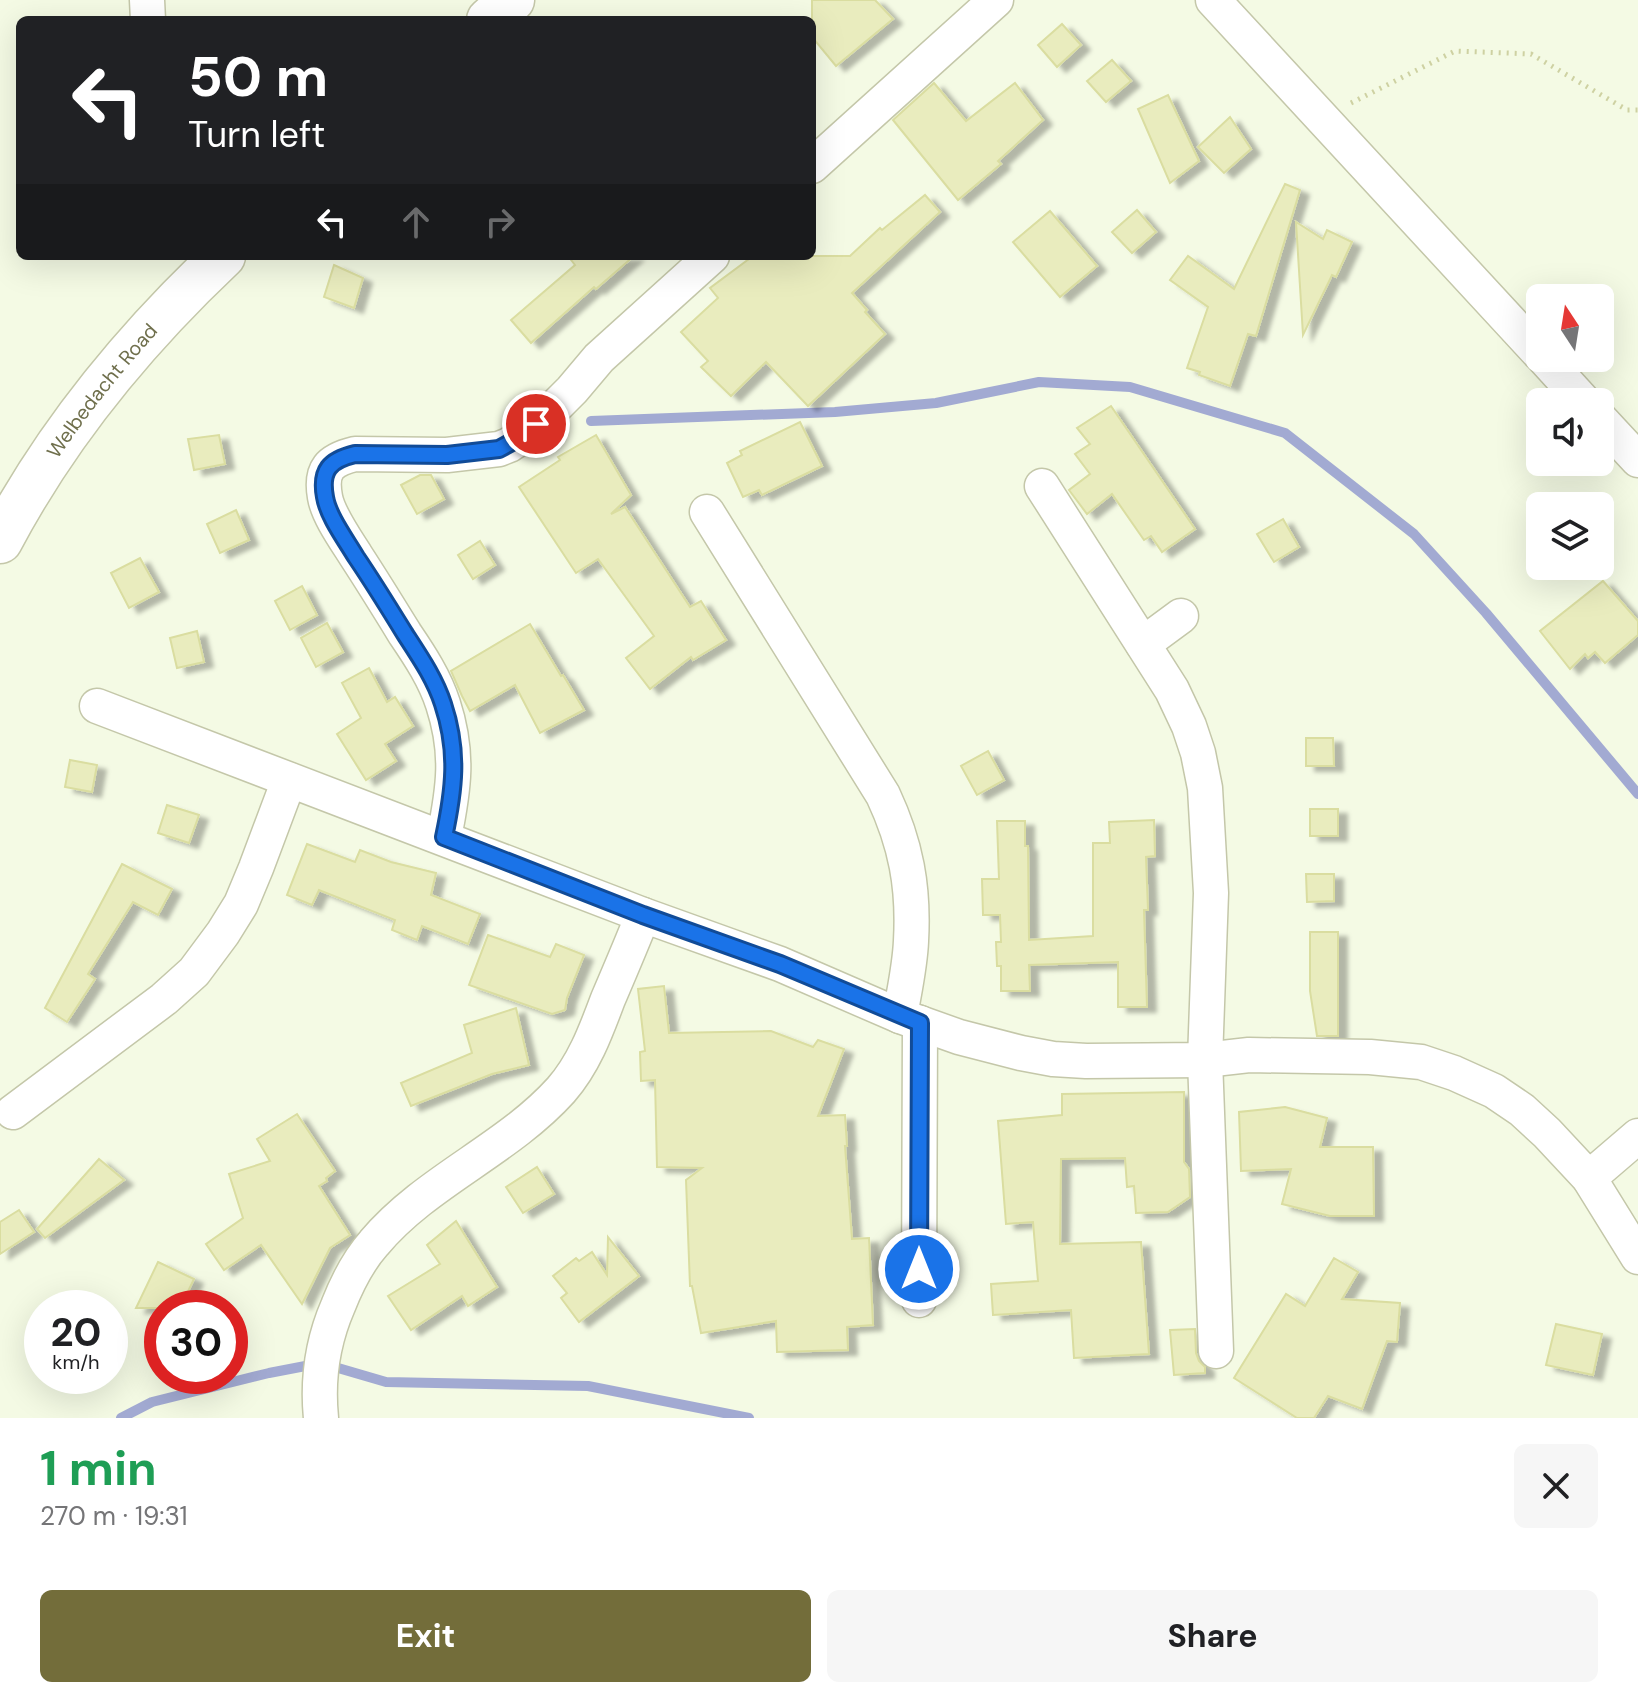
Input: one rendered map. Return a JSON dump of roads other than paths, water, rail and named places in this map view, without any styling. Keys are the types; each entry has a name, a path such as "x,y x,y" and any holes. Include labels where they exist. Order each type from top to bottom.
{"street":[{"path":"494,16 512,0"},
{"path":"816,162 996,0"},
{"path":"1213,0 1526,339"},
{"name":"Welbedacht Road","path":"0,541 59,446 120,364 186,291 219,260"},
{"path":"444,837 453,792 454,758 444,705 424,663 332,515 324,494 325,473 332,462 355,454 447,455 509,445 551,411 599,358 708,260"},
{"path":"1557,372 1571,388"},
{"path":"1614,434 1638,460"},
{"path":"1042,486 1172,690 1198,753 1205,788 1211,893 1205,1060 1216,1351"},
{"path":"707,512 883,795 905,851 911,916 910,1020 919,1300"},
{"path":"1143,644 1181,616"},
{"path":"97,706 643,915 780,964 910,1020 959,1037 1053,1059 1205,1060 1249,1055 1370,1057 1421,1062 1454,1073 1494,1091 1522,1110 1547,1133 1589,1178 1638,1257"},
{"path":"13,1112 164,999 194,972 241,904 289,780"},
{"path":"321,1418 319,1369 328,1328 361,1259 404,1212 520,1128 562,1089 580,1066 643,915"},
{"path":"1589,1178 1638,1136"}],"waterway":[{"path":"591,421 835,412 936,403 1039,382 1130,387 1285,433 1414,534 1486,613 1638,794"},
{"path":"121,1418 152,1402 321,1363 386,1382 588,1386 749,1418"}]}
